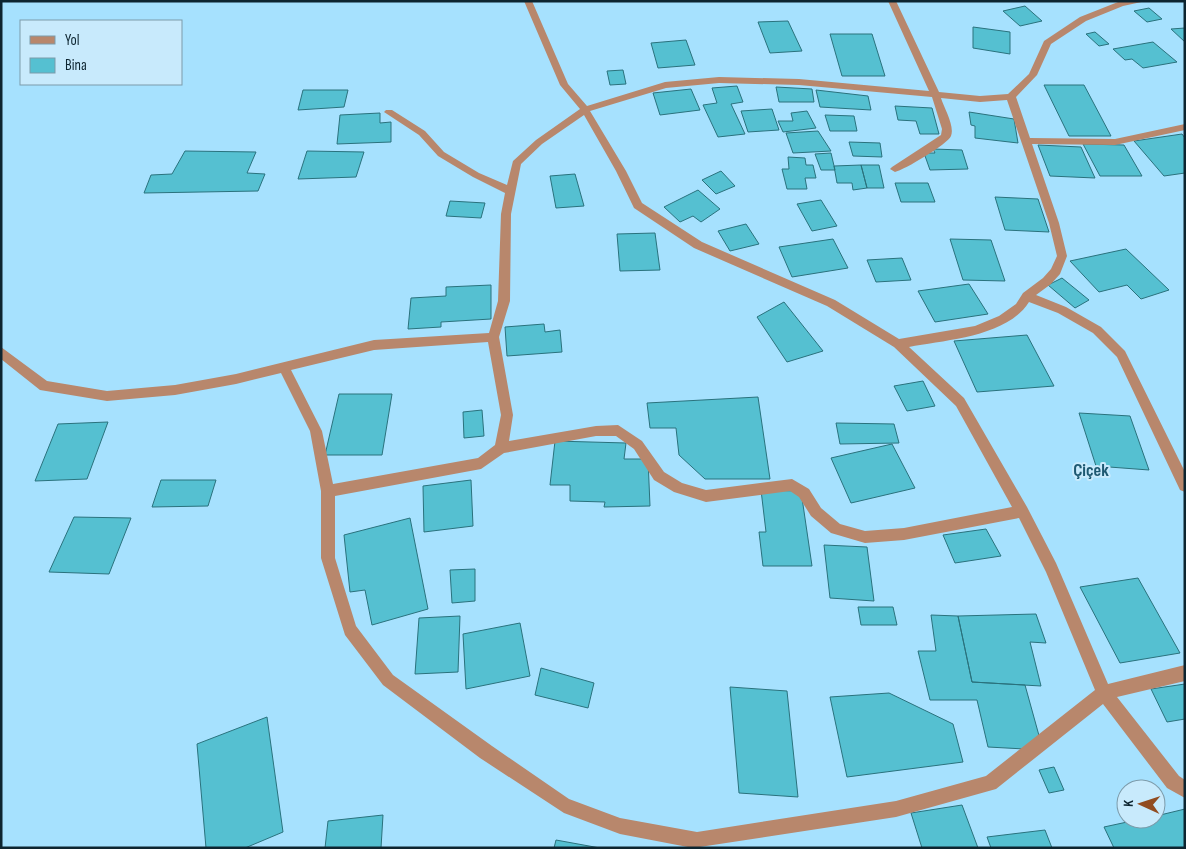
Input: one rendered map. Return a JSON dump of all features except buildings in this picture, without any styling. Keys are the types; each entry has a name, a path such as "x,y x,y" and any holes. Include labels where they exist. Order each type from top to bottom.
{"street":[{"path":"528,1 564,85 584,110 621,171 638,205 698,245 831,303 898,344 960,402 1022,511 1051,568 1104,693 1173,782 1185,790"},
{"path":"892,1 934,94 947,130 946,136 896,170"},
{"path":"501,448 507,415 493,337 504,301 506,214 516,163 539,142 584,110 665,85 719,80 799,82 980,99 1012,97 1033,74 1047,43 1083,18 1121,4 1142,1"},
{"path":"898,344 977,330 1003,319 1020,307 1027,296 1047,281 1056,271 1062,256 1054,223 1012,97"},
{"path":"389,112 422,133 440,154 510,190"},
{"path":"1026,141 1115,142 1185,127"},
{"path":"1027,296 1062,310 1097,330 1121,354 1185,486"},
{"path":"1,352 44,386 107,396 175,390 236,379 374,345 493,337"},
{"path":"283,366 316,432 328,491 328,558 350,630 388,680 486,752 564,805 620,826 697,844 896,809 990,783 1104,693 1185,673"},
{"path":"328,491 481,463 501,448 596,431 618,430 638,445 660,476 679,488 706,496 792,485 804,493 816,512 836,529 865,537 904,534 1022,511"}],"district":[{"name":"Çiçek","path":"1091,470"}]}
